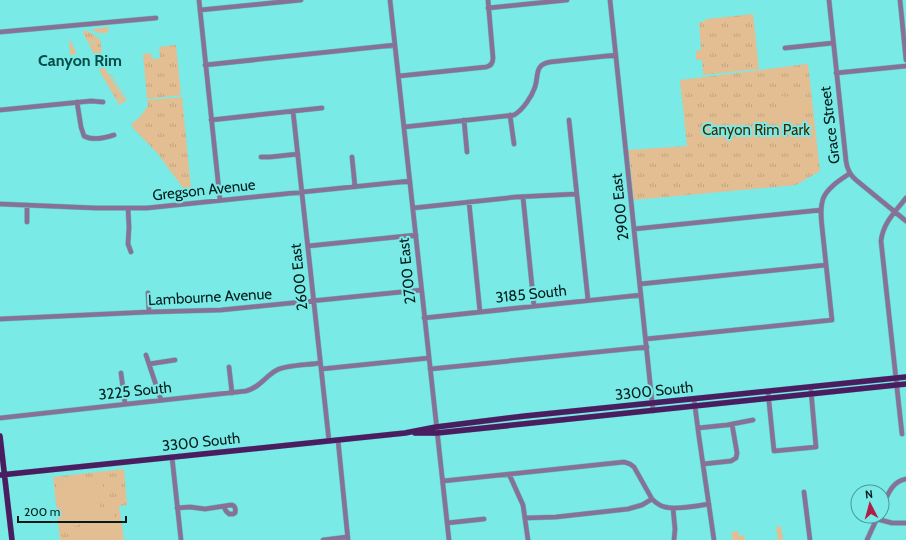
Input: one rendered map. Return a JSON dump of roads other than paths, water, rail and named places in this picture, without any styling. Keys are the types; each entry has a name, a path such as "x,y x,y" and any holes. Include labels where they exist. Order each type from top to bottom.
{"main road":[{"name":"3300 South","path":"2,475 405,433 436,427 906,377"},
{"name":"3300 South","path":"405,433 437,433 906,384"},
{"path":"0,436 2,475 12,540"}],"street":[{"path":"199,0 220,200"},
{"path":"200,10 301,0"},
{"name":"2700 East","path":"390,0 449,540"},
{"path":"398,76 486,67 492,64 493,56 488,0"},
{"path":"488,8 567,0"},
{"name":"2900 East","path":"610,0 653,411"},
{"name":"Grace Street","path":"829,0 846,161 849,174 906,221"},
{"path":"900,0 906,60"},
{"path":"0,32 156,18"},
{"path":"785,48 833,43"},
{"path":"205,65 395,45"},
{"path":"404,127 510,115 518,112 525,105 534,88 539,69 545,63 616,55"},
{"path":"836,73 906,66"},
{"path":"0,110 95,100 103,102"},
{"path":"77,102 84,136 89,138 101,138 114,135"},
{"path":"211,120 322,108"},
{"name":"2600 East","path":"293,111 329,441"},
{"path":"510,115 514,144"},
{"path":"464,120 467,152"},
{"path":"568,120 588,300"},
{"path":"261,157 298,154"},
{"path":"352,157 355,187"},
{"path":"646,339 832,320 821,210 823,199 828,192 836,183 849,174"},
{"name":"Gregson Avenue","path":"0,204 147,208 410,181"},
{"path":"413,208 523,197 576,194"},
{"path":"523,197 534,306"},
{"path":"902,434 881,241 885,226 906,198"},
{"path":"469,202 480,312"},
{"path":"27,205 27,222"},
{"path":"128,208 128,244 131,252"},
{"path":"634,229 821,210"},
{"path":"308,246 416,235"},
{"path":"640,284 826,264"},
{"name":"Lambourne Avenue","path":"0,319 221,310 422,290"},
{"path":"148,294 149,312"},
{"name":"3185 South","path":"424,318 641,295"},
{"path":"430,370 647,347"},
{"path":"146,355 160,400"},
{"name":"3225 South","path":"0,418 232,393 253,389 277,370 282,368 429,358"},
{"path":"149,364 175,360"},
{"path":"229,367 232,393"},
{"path":"121,374 125,404"},
{"path":"768,392 774,451 816,447 810,387"},
{"path":"694,399 714,540"},
{"path":"698,428 753,420"},
{"path":"703,464 731,461 736,458 737,454 732,424"},
{"path":"323,540 348,539 338,440"},
{"path":"172,457 181,540"},
{"path":"442,481 622,462 633,465 652,499 660,506 673,508 709,504"},
{"path":"509,474 523,503 528,540"},
{"path":"890,490 898,482 906,479"},
{"path":"804,492 810,540"},
{"path":"525,518 556,517 628,509 642,505 652,499"},
{"path":"177,508 190,507 205,510 224,507"},
{"path":"673,508 676,529 674,540"},
{"path":"447,523 484,519"},
{"path":"890,523 906,523"},
{"path":"867,540 874,524"}],"district":[{"name":"Canyon Rim","path":"80,60"}],"park label":[{"name":"Canyon Rim Park","path":"756,130"}]}
